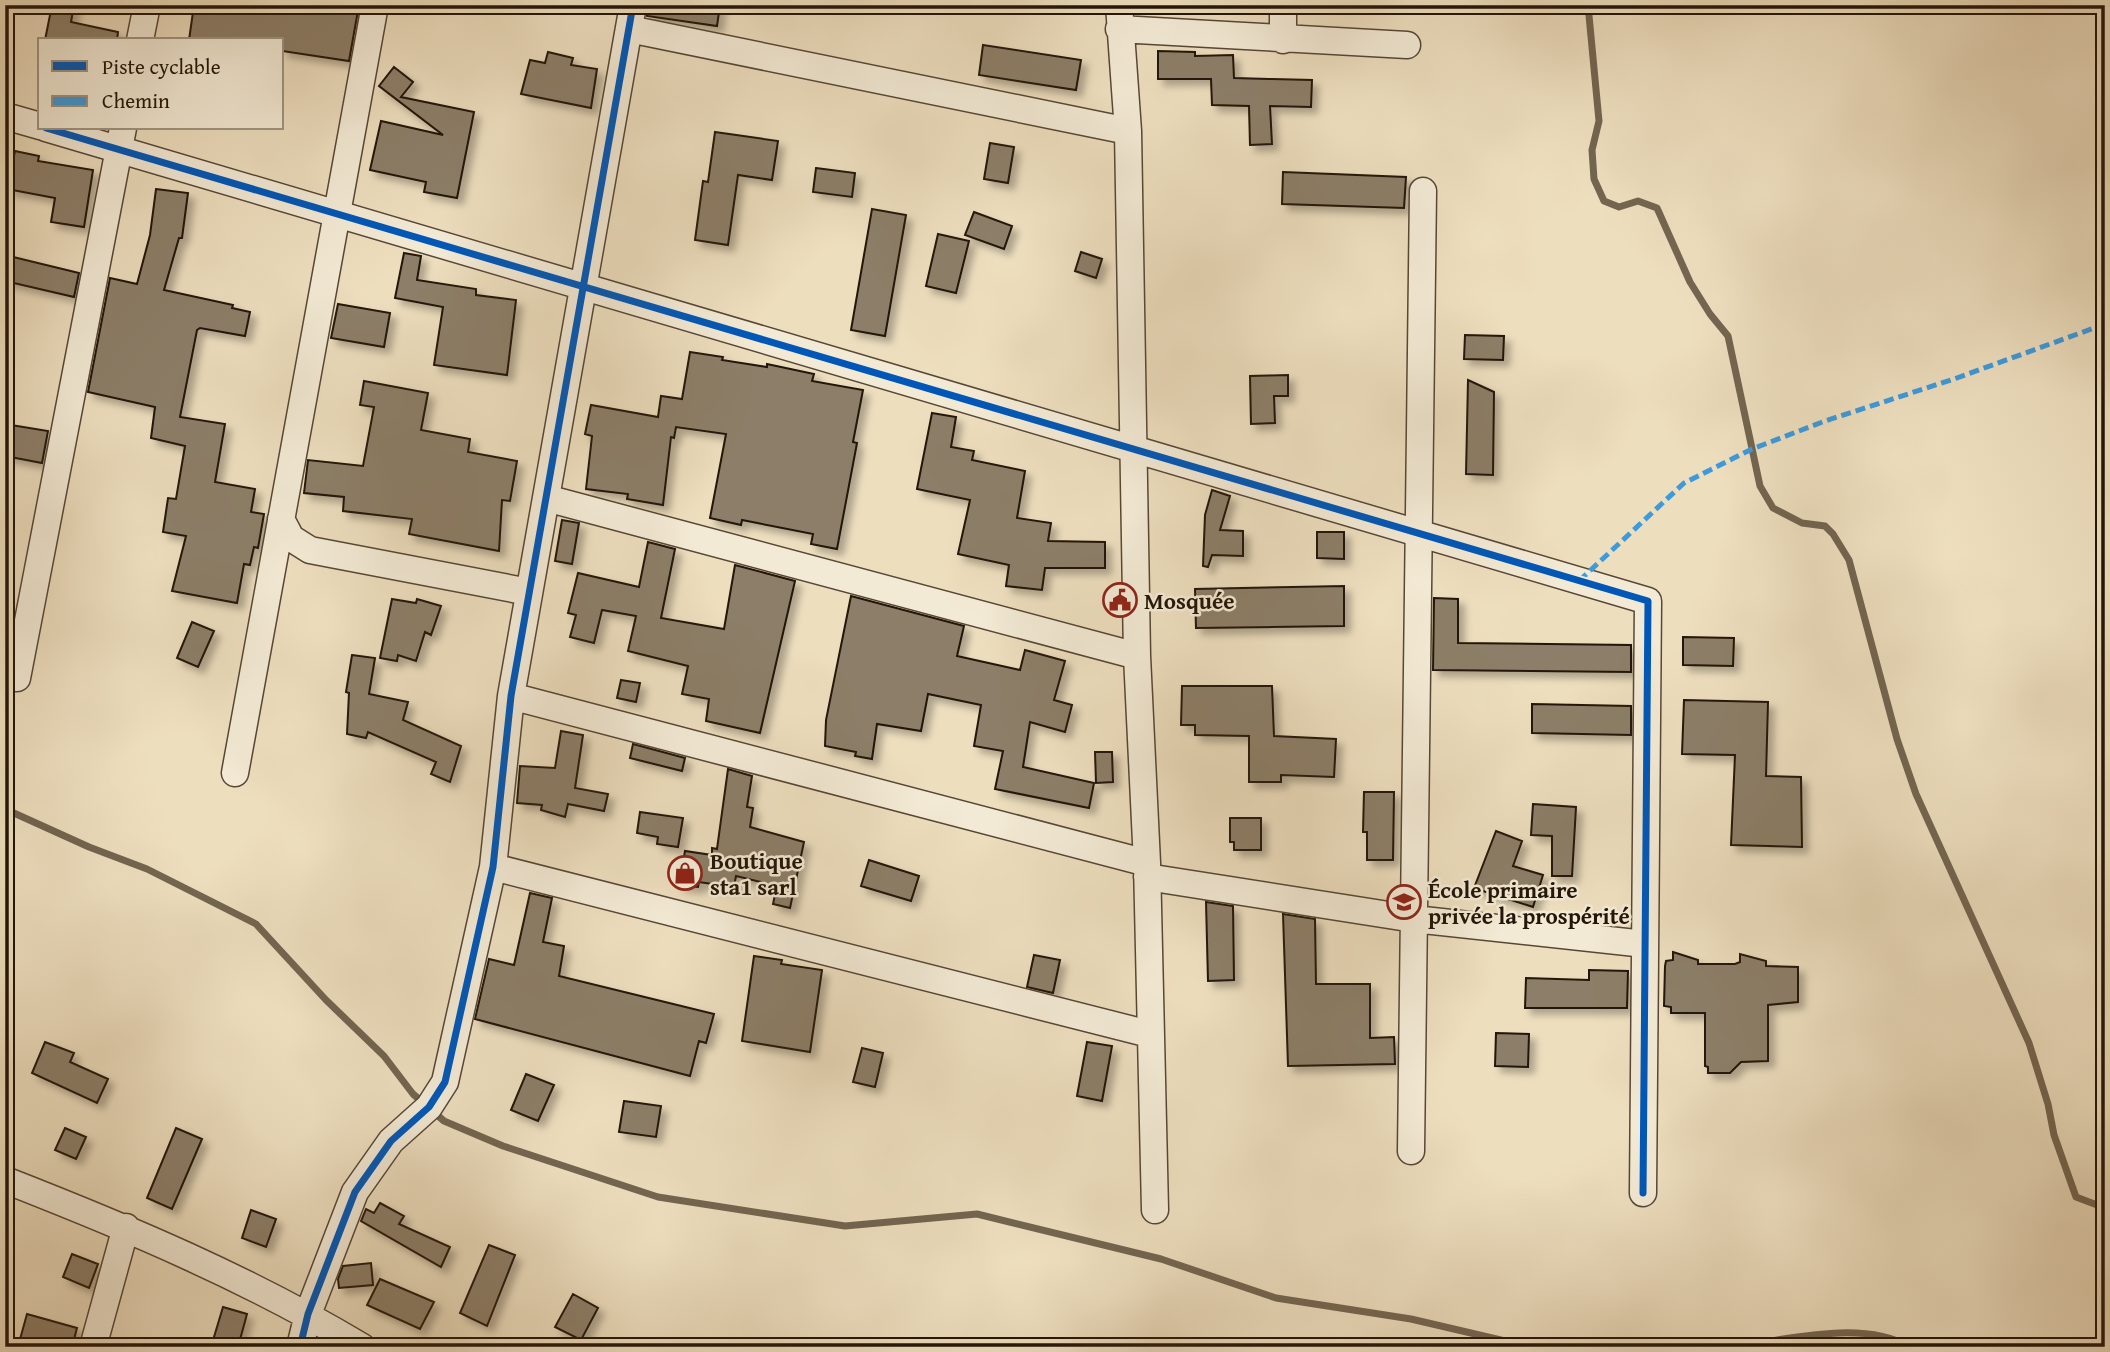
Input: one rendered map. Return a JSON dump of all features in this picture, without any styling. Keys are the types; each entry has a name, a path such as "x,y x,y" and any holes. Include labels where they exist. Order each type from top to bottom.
{"street":[{"path":"140,38 147,5"},
{"path":"235,773 374,5"},
{"path":"1283,5 1283,40"},
{"path":"300,1347 308,1314 363,1179 391,1141 429,1107 444,1082 493,867 510,695 631,17 1128,131"},
{"path":"1155,1210 1147,870 1137,656 1128,131 1119,17 1283,40 1407,45"},
{"path":"5,116 38,125"},
{"path":"60,130 121,139 337,214 1648,601 1643,1193"},
{"path":"17,678 121,139"},
{"path":"1411,1151 1423,191"},
{"path":"546,498 1137,656"},
{"path":"281,519 291,538 310,550 529,592"},
{"path":"510,695 1147,870 1414,919 1646,944"},
{"path":"493,867 1149,1034"},
{"path":"5,1180 126,1227 308,1314 362,1347"},
{"path":"93,1347 126,1227"}],"building":[{"path":"52,5 74,5 71,22 118,32 117,38 45,38"},
{"path":"194,5 359,5 349,61 284,51 284,38 189,38"},
{"path":"648,5 720,5 717,26 647,16"},
{"path":"983,45 1081,60 1076,90 979,75"},
{"path":"1158,51 1195,52 1195,56 1233,55 1234,78 1312,80 1311,107 1270,106 1272,144 1250,145 1249,106 1212,105 1211,79 1158,79"},
{"path":"548,52 573,58 571,65 597,69 591,108 521,94 530,60 545,63"},
{"path":"394,67 413,82 401,97 474,112 457,198 424,192 426,182 370,170 381,121 443,135 379,86"},
{"path":"715,132 778,141 772,180 738,175 728,245 695,240 703,181 708,182"},
{"path":"990,143 1014,147 1008,183 984,179"},
{"path":"15,151 39,156 38,161 93,170 84,227 51,222 55,198 7,189"},
{"path":"816,168 855,173 852,197 813,192"},
{"path":"1283,172 1406,177 1404,208 1282,204"},
{"path":"156,189 188,193 182,238 179,238 164,290 233,305 232,308 250,312 245,336 200,328 197,330 180,417 225,424 215,482 255,489 251,512 264,514 258,548 254,547 250,565 244,564 237,603 172,591 186,536 163,532 168,498 176,499 185,446 151,438 155,407 88,392 110,278 137,284 150,235"},
{"path":"872,209 906,215 885,336 851,330"},
{"path":"974,212 1012,226 1004,249 965,235"},
{"path":"938,234 969,241 956,293 926,286"},
{"path":"1081,252 1102,259 1096,278 1075,271"},
{"path":"404,253 421,256 417,280 476,289 476,295 516,300 507,375 434,365 443,307 395,298"},
{"path":"5,255 79,273 74,297 5,281"},
{"path":"338,304 390,313 384,347 331,338"},
{"path":"1465,335 1504,336 1503,360 1464,359"},
{"path":"690,352 723,357 722,360 767,367 767,364 814,374 812,381 863,390 853,442 857,443 837,549 811,544 813,534 742,520 741,525 710,518 726,434 676,427 674,438 671,437 663,505 627,499 628,494 586,489 592,436 585,434 591,405 658,417 661,396 682,399"},
{"path":"1288,375 1288,396 1274,396 1275,423 1251,424 1250,376"},
{"path":"1468,380 1494,392 1493,475 1466,474"},
{"path":"364,381 428,393 421,430 470,439 468,452 517,461 510,501 502,500 499,551 409,534 412,519 343,511 344,497 304,493 308,460 363,466 374,407 360,405"},
{"path":"932,413 956,417 951,447 974,451 972,460 1025,471 1017,518 1051,523 1048,541 1105,542 1105,568 1045,568 1042,590 1006,586 1009,565 958,554 970,500 917,489"},
{"path":"5,424 48,431 42,463 5,456"},
{"path":"1212,490 1230,496 1220,530 1243,531 1243,556 1212,555 1208,567 1203,566 1205,515"},
{"path":"562,520 579,523 572,564 555,561"},
{"path":"1317,532 1344,532 1344,559 1317,558"},
{"path":"648,542 675,549 661,618 724,629 735,565 795,581 760,733 706,721 709,699 682,694 688,666 628,651 636,616 602,610 594,643 570,637 576,615 568,613 578,573 639,587"},
{"path":"1344,586 1344,626 1196,628 1195,589"},
{"path":"851,596 964,626 957,656 1020,670 1025,650 1065,661 1054,700 1072,705 1065,732 1030,722 1023,767 1094,783 1089,808 995,789 1003,751 974,746 981,705 928,694 921,731 877,724 872,759 855,756 856,752 825,746 826,720"},
{"path":"1434,598 1458,599 1458,643 1631,645 1631,672 1433,670"},
{"path":"392,599 416,603 417,599 441,606 431,635 425,632 416,661 398,655 397,661 380,658"},
{"path":"192,622 214,631 198,667 177,658"},
{"path":"1683,637 1734,638 1733,666 1683,665"},
{"path":"352,655 375,658 369,694 408,702 403,720 461,746 450,782 431,774 436,762 368,732 366,738 347,734 349,693 346,692"},
{"path":"621,680 640,683 636,702 617,698"},
{"path":"1182,686 1272,686 1274,736 1336,739 1334,777 1281,775 1281,782 1249,782 1249,736 1195,735 1195,725 1181,725"},
{"path":"1684,700 1768,702 1766,776 1801,777 1802,847 1731,845 1735,755 1682,754"},
{"path":"1532,704 1631,706 1631,735 1532,733"},
{"path":"561,731 583,735 575,788 608,794 604,811 568,804 565,817 541,810 542,805 517,803 520,766 555,768"},
{"path":"633,744 685,758 682,771 630,758"},
{"path":"1095,752 1112,752 1113,782 1096,783"},
{"path":"728,769 752,776 747,807 753,808 750,827 804,842 790,908 773,904 777,886 736,876 734,887 699,882 698,887 679,885 685,851 712,855 712,848 717,849"},
{"path":"1364,792 1394,792 1393,860 1367,860 1367,832 1363,832"},
{"path":"1533,804 1576,807 1572,876 1552,876 1552,836 1531,835"},
{"path":"640,812 683,818 678,847 657,844 658,837 637,833"},
{"path":"1230,818 1261,818 1261,850 1234,850 1234,842 1230,842"},
{"path":"1496,831 1522,841 1513,866 1543,875 1533,907 1474,888"},
{"path":"869,860 919,876 911,901 861,886"},
{"path":"530,893 552,898 543,942 564,946 559,976 714,1014 706,1043 699,1041 690,1076 475,1019 489,959 514,965"},
{"path":"1206,902 1233,906 1234,980 1208,981"},
{"path":"1283,914 1315,919 1316,984 1370,984 1370,1038 1394,1037 1395,1064 1288,1066"},
{"path":"1673,952 1698,960 1698,964 1735,964 1740,962 1740,954 1766,961 1766,966 1798,967 1798,1002 1768,1005 1768,1061 1741,1062 1730,1073 1708,1073 1708,1067 1705,1066 1705,1013 1671,1013 1671,1007 1664,1006 1665,966 1666,961 1673,960"},
{"path":"1034,955 1060,960 1053,993 1027,987"},
{"path":"754,956 782,960 781,964 822,970 810,1052 742,1041"},
{"path":"1589,970 1628,971 1627,1008 1525,1008 1526,978 1589,980"},
{"path":"1496,1033 1529,1034 1528,1067 1495,1066"},
{"path":"45,1042 74,1053 70,1062 108,1079 97,1103 32,1073"},
{"path":"1087,1042 1112,1046 1102,1101 1077,1096"},
{"path":"862,1048 883,1053 875,1087 853,1082"},
{"path":"526,1074 554,1085 538,1121 511,1110"},
{"path":"624,1101 661,1106 656,1137 619,1132"},
{"path":"65,1128 86,1137 76,1159 55,1150"},
{"path":"176,1128 202,1139 172,1209 147,1198"},
{"path":"380,1203 404,1216 399,1224 450,1247 441,1267 361,1221 366,1209 374,1213"},
{"path":"251,1210 276,1219 266,1247 242,1238"},
{"path":"489,1245 515,1255 487,1326 460,1313"},
{"path":"72,1254 98,1264 89,1288 63,1277"},
{"path":"371,1263 373,1285 339,1288 338,1279 343,1266"},
{"path":"380,1279 434,1302 420,1329 367,1305"},
{"path":"573,1294 598,1308 581,1340 555,1327"},
{"path":"223,1307 247,1314 238,1347 211,1347"},
{"path":"27,1314 77,1328 72,1347 34,1347 19,1343"}],"waterway":[{"path":"1588,5 1599,121 1592,150 1594,179 1604,201 1619,207 1638,201 1657,208 1690,282 1728,336 1760,486 1773,508 1802,523 1825,526 1849,560 1897,739 1916,794 2029,1043 2048,1104 2054,1135 2076,1197 2105,1208"},
{"path":"5,809 89,847 147,869 256,924 326,1000 384,1056 413,1094 444,1121 503,1146 658,1197 845,1226 977,1214 1161,1259 1276,1298 1411,1319 1531,1347"},
{"path":"1733,1347 1847,1333 1870,1334 1909,1347"}],"marked path":[{"path":"1579,581 1684,483 1752,449 2105,324"}],"cycle path":[{"path":"300,1347 308,1314 355,1192 391,1141 429,1107 445,1082 493,867 511,696 633,5"},
{"path":"53,130 1648,601 1643,1193"}],"place":[{"name":"Mosquée","path":"1120,600"},
{"name":"Boutique sta1 sarl","path":"685,873"},
{"name":"École primaire privée la prospérité","path":"1404,902"}]}
